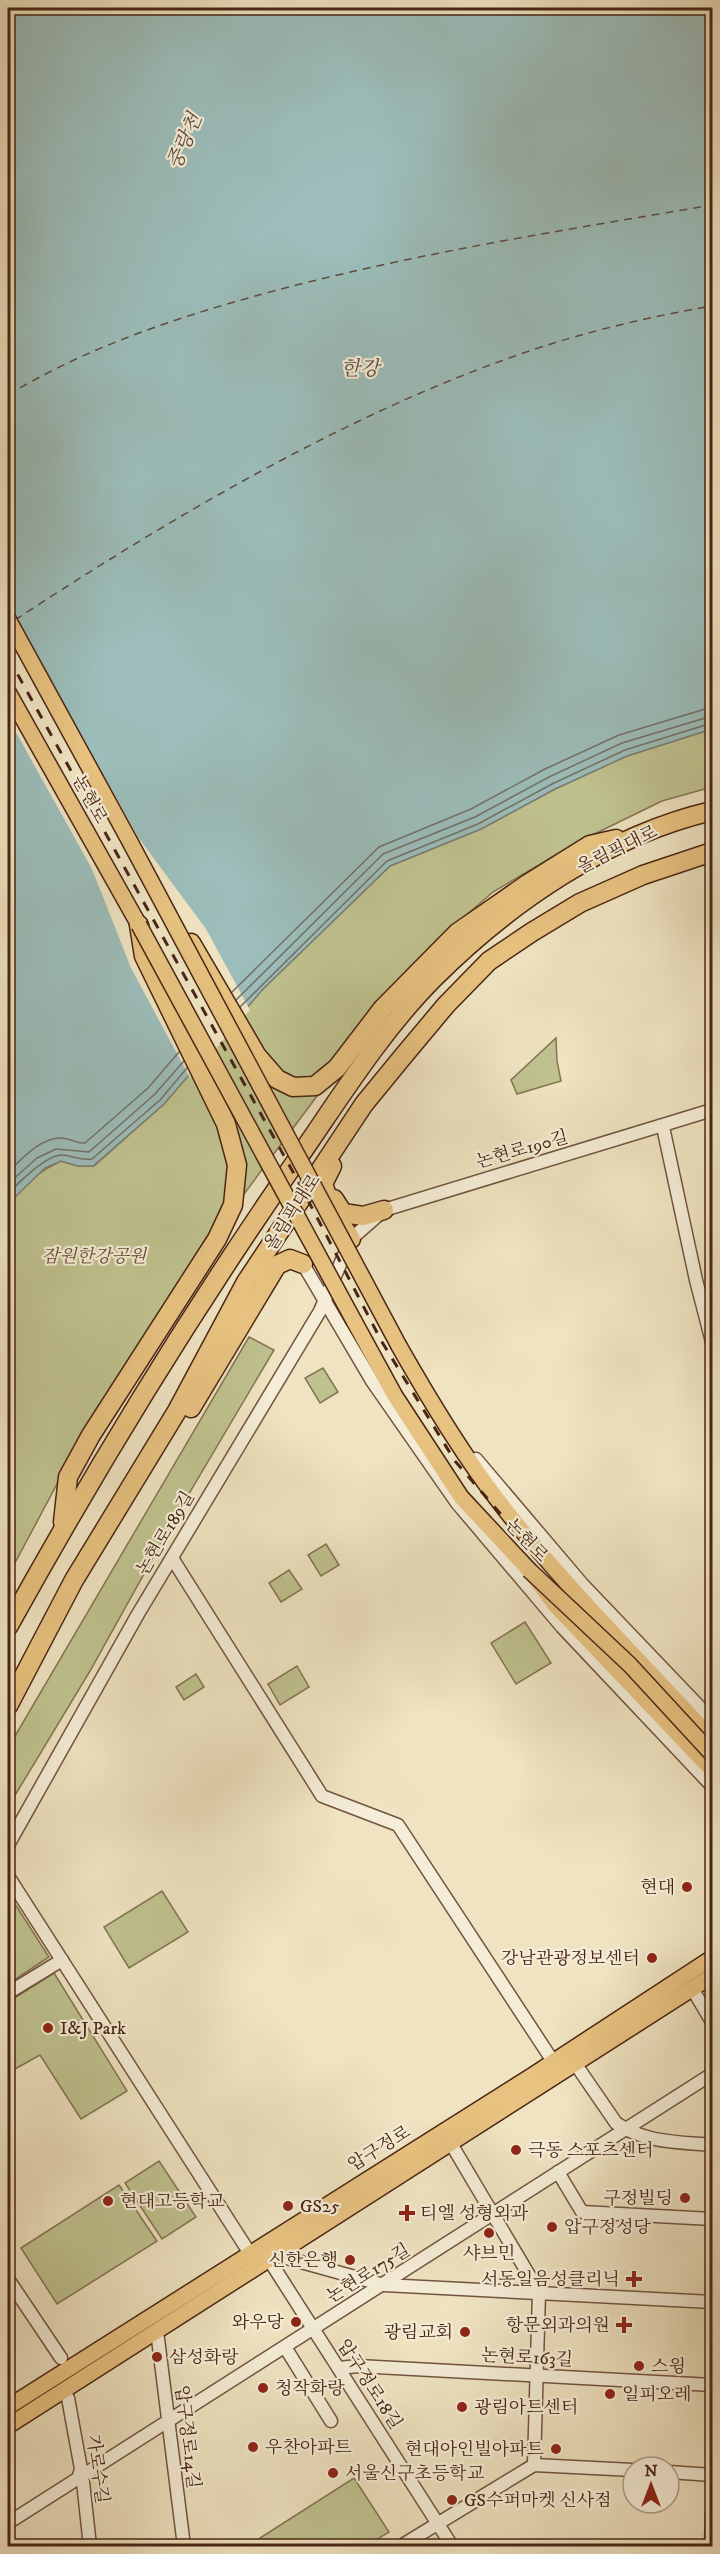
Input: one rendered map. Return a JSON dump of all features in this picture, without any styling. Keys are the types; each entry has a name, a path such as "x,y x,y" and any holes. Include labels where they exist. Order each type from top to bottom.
{"highway":[{"name":"올림픽대로","path":"8,1627 157,1369 233,1252 355,1076 432,980 471,943 563,876 644,833 712,811"},
{"path":"166,911 182,927 257,1056 277,1079 293,1087 315,1086 337,1068 383,1008 457,933 526,885 590,845 644,833"},
{"name":"올림픽대로","path":"8,1706 74,1580 177,1411 246,1281 364,1104 446,1005 489,961 580,903 643,875 712,852"},
{"path":"62,1530 68,1477 91,1435 173,1304 217,1239 233,1205 237,1165 226,1124 144,956 139,926"},
{"path":"351,1239 333,1212 323,1184 364,1104"},
{"path":"323,1184 343,1213 363,1216 384,1210"},
{"path":"74,1580 130,1510 278,1265 290,1259 303,1264"}],"main road":[{"name":"논현로","path":"8,619 129,840 399,1346 445,1426 498,1501 712,1739"},
{"name":"논현로","path":"8,692 139,926 395,1396 443,1471 482,1521 529,1570 630,1665 712,1754"},
{"path":"529,1570 555,1605 712,1770"},
{"path":"578,1592 647,1659 712,1728"},
{"name":"압구정로","path":"571,2058 712,1958"},
{"name":"압구정로","path":"8,2407 63,2365 571,2058 693,1990 712,1976"},
{"name":"압구정로","path":"8,2426 69,2393 157,2331 450,2142 556,2067"},
{"path":"63,2365 69,2393"}],"street":[{"name":"논현로190길","path":"351,1239 384,1210 509,1170 663,1127 712,1110"},
{"path":"663,1127 696,1280 712,1342"},
{"path":"351,1239 398,1334 467,1448 522,1516 583,1585 712,1720"},
{"name":"논현로189길","path":"8,1845 73,1726 324,1301 351,1239"},
{"path":"303,1264 372,1381 457,1503 562,1627 712,1786"},
{"path":"172,1558 322,1796 398,1825 556,2067"},
{"path":"8,1876 249,2252 384,2285 712,2302"},
{"path":"8,1993 62,1960"},
{"path":"693,1990 712,2022"},
{"path":"571,2058 616,2123 626,2130 647,2139 712,2145"},
{"name":"논현로175길","path":"8,2523 712,2074"},
{"path":"450,2142 539,2292 534,2464"},
{"path":"558,2172 582,2212 712,2219"},
{"name":"압구정로18길","path":"274,2257 313,2329 452,2547"},
{"path":"8,2278 63,2365"},
{"name":"압구정로14길","path":"157,2331 166,2421 184,2547"},
{"path":"285,2347 331,2421"},
{"name":"논현로163길","path":"339,2368 358,2366 712,2385"},
{"name":"가로수길","path":"69,2393 81,2469 79,2476 83,2482 90,2547"},
{"path":"402,2547 534,2464 621,2469"},
{"path":"681,2473 712,2475"},
{"path":"711,2547 712,2514"}],"green space":[{"name":"잠원한강공원","path":"712,729 712,787 662,801 576,843 493,892 436,941 369,1014 320,1092 206,1245 80,1441 8,1576 8,1204 13,1197 32,1179 61,1161 78,1166 94,1166 164,1104 263,989 390,866 481,829 555,789 627,756"},
{"path":"556,1038 561,1081 517,1094 511,1080"},
{"path":"249,1337 274,1350 184,1502 90,1671 8,1807 8,1748"},
{"path":"323,1368 338,1392 320,1403 305,1378"},
{"path":"326,1544 339,1565 321,1576 308,1555"},
{"path":"289,1570 302,1589 281,1602 269,1583"},
{"path":"525,1622 551,1663 516,1684 491,1643"},
{"path":"297,1666 309,1687 280,1705 268,1684"},
{"path":"196,1674 204,1687 184,1700 176,1687"},
{"path":"162,1891 188,1932 129,1968 104,1927"},
{"path":"8,1893 49,1957 8,1984"},
{"name":"I&J Park","path":"54,1973 127,2091 81,2119 40,2055 8,2073 8,2002"},
{"path":"159,2161 196,2217 162,2239 125,2183"},
{"path":"119,2185 157,2241 57,2304 21,2248"},
{"path":"354,2478 389,2532 366,2546 266,2546 260,2538"}],"water":[{"name":"한강","path":"8,8 712,8 712,729 627,756 555,789 481,829 390,866 263,989 164,1104 93,1166 78,1166 61,1161 45,1168 8,1204"}],"pier":[{"path":"8,603 138,837 206,929 250,1010 190,1078 131,968 92,869 8,718"}],"ferry route":[{"path":"8,395 68,363 130,336 259,295 428,255 712,205"},
{"path":"15,620 208,501 276,463 414,396 484,367 554,343 633,322 712,306"}],"railway":[{"path":"8,657 298,1181 382,1342 455,1461 541,1561"}],"place":[{"name":"현대","path":"687,1887"},
{"name":"강남관광정보센터","path":"652,1958"},
{"name":"I&J Park","path":"48,2028"},
{"name":"극동 스포츠센터","path":"516,2150"},
{"name":"구정빌딩","path":"685,2198"},
{"name":"현대고등학교","path":"108,2201"},
{"name":"GS25","path":"288,2206"},
{"name":"티엘 성형외과","path":"407,2213"},
{"name":"압구정성당","path":"552,2227"},
{"name":"샤브민","path":"489,2233"},
{"name":"신한은행","path":"350,2260"},
{"name":"서동일음성클리닉","path":"634,2279"},
{"name":"와우당","path":"296,2322"},
{"name":"항문외과의원","path":"624,2325"},
{"name":"광림교회","path":"465,2332"},
{"name":"삼성화랑","path":"157,2357"},
{"name":"스윙","path":"639,2366"},
{"name":"청작화랑","path":"263,2388"},
{"name":"일피오레","path":"610,2394"},
{"name":"광림아트센터","path":"462,2407"},
{"name":"우찬아파트","path":"253,2447"},
{"name":"현대아인빌아파트","path":"556,2449"},
{"name":"서울신구초등학교","path":"333,2473"},
{"name":"GS수퍼마켓 신사점","path":"452,2500"}],"water label":[{"name":"중랑천","path":"184,141"}]}
